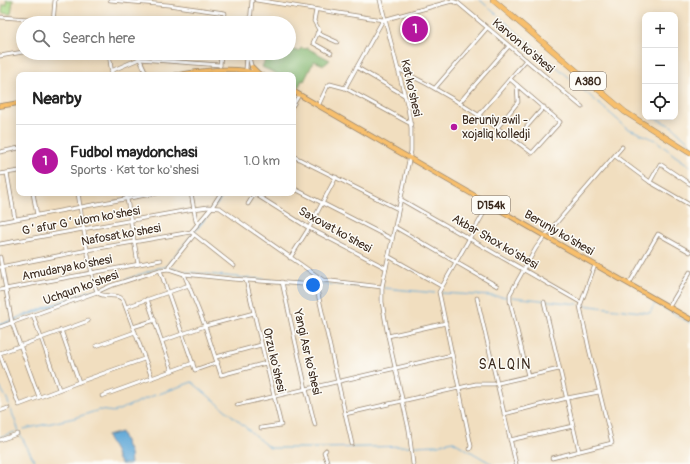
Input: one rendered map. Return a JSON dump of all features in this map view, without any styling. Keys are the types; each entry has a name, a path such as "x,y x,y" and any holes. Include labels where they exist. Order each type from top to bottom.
{"highway":[{"name":"A380","path":"493,0 619,108 690,153"}],"main road":[{"path":"240,71 246,67"},
{"path":"252,67 258,72"},
{"path":"195,72 220,68 249,72"},
{"name":"Beruniy ko'shesi","path":"296,93 690,318"},
{"path":"0,106 16,103"}],"street":[{"path":"54,16 55,0"},
{"path":"110,0 168,5 225,13 225,16"},
{"path":"251,16 252,0"},
{"path":"256,0 384,20 452,0"},
{"name":"Kat ko'shesi","path":"380,0 411,124 412,138 382,287 382,302 388,336 412,442 413,464"},
{"name":"Karvon ko'shesi","path":"452,0 458,3 582,107"},
{"path":"316,10 314,21 319,30 313,43 331,53"},
{"path":"0,17 16,19"},
{"path":"345,88 384,20"},
{"path":"434,88 487,28"},
{"path":"317,33 337,42"},
{"path":"459,103 509,46"},
{"path":"0,56 16,53"},
{"path":"109,60 111,71 137,60"},
{"path":"140,60 146,72"},
{"path":"148,60 220,68 221,60"},
{"path":"247,60 246,67 249,72 252,67 250,60"},
{"path":"479,115 526,60"},
{"path":"356,67 404,95"},
{"path":"398,69 434,88 479,115 532,153 560,122 510,79"},
{"path":"318,106 330,84 345,88 411,124"},
{"path":"496,128 518,102 517,84"},
{"path":"296,100 299,95"},
{"path":"515,140 544,107"},
{"path":"528,376 510,301 510,294 536,248 545,236 622,147"},
{"path":"0,152 16,149"},
{"path":"615,156 650,182 690,205"},
{"path":"296,157 398,209"},
{"path":"650,182 660,164 690,184"},
{"path":"0,174 16,172"},
{"path":"7,173 15,219"},
{"path":"290,258 309,228 336,177"},
{"path":"296,190 392,239"},
{"path":"34,196 37,215"},
{"path":"78,196 91,272 97,292 102,295 121,297 152,378"},
{"path":"127,196 138,264"},
{"path":"0,222 142,196"},
{"path":"192,196 196,221 198,224"},
{"path":"219,196 169,266 169,269 184,274 316,285 352,444"},
{"path":"248,204 254,196"},
{"name":"Saxovat ko'shesi","path":"258,196 309,228 386,268"},
{"name":"Akbar Shox ko'shesi","path":"400,199 580,302"},
{"path":"470,449 471,446 460,389 439,292 441,286 489,204"},
{"path":"212,207 220,208 323,280 382,287"},
{"name":"Gʻafur Gʻulom ko'shesi","path":"0,244 212,207"},
{"path":"394,227 497,286"},
{"path":"193,234 234,266"},
{"name":"Nafosat ko'shesi","path":"1,267 134,242 193,234"},
{"path":"629,284 658,234 690,252"},
{"path":"388,256 441,286"},
{"path":"0,257 12,323 39,397"},
{"name":"Amudarya ko'shesi","path":"0,290 161,260"},
{"path":"552,458 612,443 588,349 580,306 580,302 595,265"},
{"name":"Uchqun ko'shesi","path":"0,327 110,286 160,270 169,269"},
{"path":"160,270 195,370 218,362"},
{"path":"669,307 689,278 690,272"},
{"path":"184,274 205,326 221,375 266,363"},
{"name":"Orzu ko'shesi","path":"246,280 281,425 261,428"},
{"name":"Yangi Asr ko'shesi","path":"282,282 306,389 316,425"},
{"path":"126,307 189,285"},
{"path":"476,298 516,464"},
{"path":"147,299 172,371"},
{"path":"544,302 579,451"},
{"path":"162,341 205,326 254,313"},
{"path":"33,315 58,389"},
{"path":"133,327 154,320"},
{"path":"88,321 0,354 19,405 58,389 144,359"},
{"path":"388,336 446,323"},
{"path":"61,330 79,382"},
{"path":"96,346 134,332"},
{"path":"216,357 261,345"},
{"path":"237,405 452,355"},
{"path":"102,396 193,363"},
{"path":"346,414 460,389 476,384 497,383 559,369"},
{"path":"504,414 567,398 599,392"},
{"path":"0,411 8,408"},
{"path":"510,440 573,426"},
{"path":"0,440 18,434"},
{"path":"326,450 324,452 328,464"}],"green space":[{"path":"6,0 13,0 11,14 2,13 3,5 7,5"},
{"path":"301,48 307,48 330,60 324,65 314,61 304,81 302,80 298,88 296,86 296,72 273,72 262,67 265,60 296,60 296,51 299,51"}],"water":[{"path":"121,432 130,453 131,464 121,464 107,436"}],"waterway":[{"path":"480,0 627,128 655,140"},
{"path":"659,120 673,127 690,143"},
{"path":"657,141 690,166"},
{"path":"215,206 223,196"},
{"path":"193,233 213,208"},
{"path":"166,266 191,236"},
{"path":"125,280 158,268 167,267"},
{"path":"171,268 185,272 246,278 367,287"},
{"path":"97,289 107,286"},
{"path":"384,288 435,293"},
{"path":"11,321 94,290"},
{"path":"441,293 509,297"},
{"path":"512,297 578,304"},
{"path":"582,305 650,313 655,303 690,323"},
{"path":"0,325 9,322"},
{"path":"159,394 192,382 270,448 409,446"},
{"path":"0,387 7,399 20,434 36,464"},
{"path":"24,429 74,418 99,410 114,412 155,395"},
{"path":"0,437 15,432"},
{"path":"412,446 438,445 452,441 492,464"}],"place":[{"name":"Fudbol maydonchasi","path":"415,29"},
{"name":"Beruniy awil - xojaliq kolledji","path":"454,127"}],"district":[{"name":"SALQIN","path":"505,364"}]}
